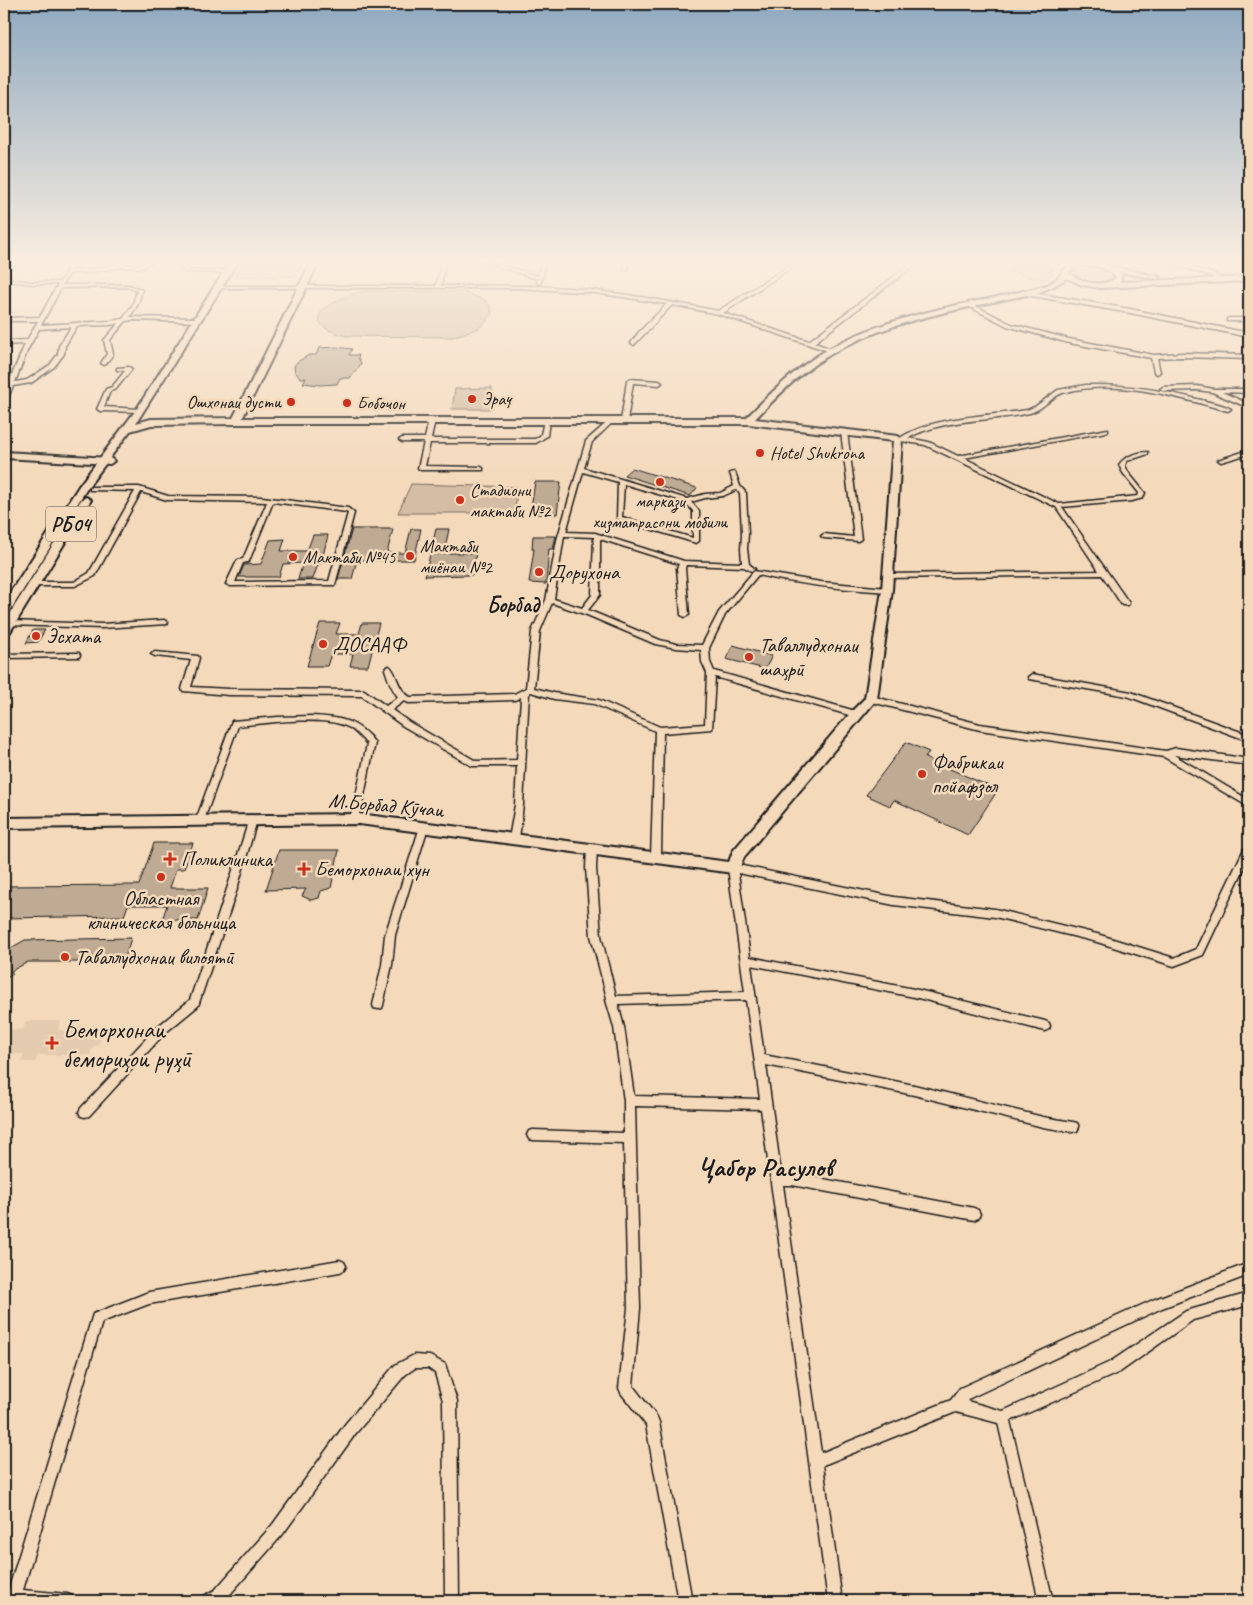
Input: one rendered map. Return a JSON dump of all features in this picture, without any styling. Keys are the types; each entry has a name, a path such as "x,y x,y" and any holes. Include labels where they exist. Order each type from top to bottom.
{"main road":[{"name":"РБ04","path":"4,611 140,411 188,335"},
{"path":"126,429 145,422 236,421 279,335"},
{"path":"140,411 139,419 145,422"},
{"name":"РБ04","path":"7,628 92,489 106,461 134,430 145,422"}],"street":[{"path":"4,401 28,342 33,335"},
{"path":"4,383 29,382 52,366 61,354 62,346 69,335"},
{"path":"104,362 110,354 107,340 112,335"},
{"path":"634,344 640,335"},
{"path":"785,335 834,351"},
{"path":"810,343 821,335"},
{"path":"748,421 779,390 820,358 865,335"},
{"path":"1047,335 1154,357 1182,355 1249,358"},
{"path":"4,342 28,342"},
{"path":"1154,357 1156,372"},
{"path":"119,369 129,369 114,388 108,390 100,409 140,411"},
{"path":"624,421 630,381 659,383"},
{"path":"900,439 914,431 958,421 1036,410 1055,393 1066,390 1096,387 1150,390 1197,388 1249,391"},
{"path":"1150,390 1228,409"},
{"path":"1213,390 1249,406"},
{"path":"432,420 421,468 481,469"},
{"path":"236,421 748,421 927,443 1058,506 1125,603"},
{"path":"402,440 536,441 544,436 546,421"},
{"path":"514,840 519,805 528,691 536,631 550,600 562,534 589,441 611,421"},
{"path":"959,458 1106,430"},
{"path":"824,536 858,539 844,432"},
{"path":"835,1601 733,868 738,855 856,714 871,699 889,576 900,439"},
{"path":"1221,460 1249,452"},
{"path":"1058,506 1141,497 1142,493 1125,472 1122,465 1125,460 1146,453"},
{"path":"4,455 106,461"},
{"path":"581,469 621,481 687,501 696,510 696,541 619,518 621,481"},
{"path":"733,473 737,487 742,493 746,565"},
{"path":"687,501 705,496 721,495 737,487"},
{"path":"92,489 138,489 167,498 271,500 348,510 351,513 332,583 230,584 240,561 246,561 271,500"},
{"path":"34,584 75,584 92,574 138,489"},
{"path":"562,534 598,536 683,564 746,565 756,572 781,579 814,584 887,590"},
{"path":"583,611 596,595 598,536"},
{"path":"683,564 681,568 685,615"},
{"path":"389,669 392,681 404,697 410,700 515,697 528,691 596,702 659,730 709,727 711,673 706,662 705,648 722,614 756,572"},
{"path":"889,576 1103,573"},
{"path":"550,600 583,611 658,642 676,646 705,648"},
{"path":"7,628 102,626 164,622"},
{"path":"155,654 195,658 186,689 229,692 364,693 386,710 475,764 521,763"},
{"path":"4,656 76,655"},
{"path":"711,673 856,714"},
{"path":"1032,677 1128,694 1249,738"},
{"path":"386,710 404,697"},
{"path":"871,699 980,727 1166,754 1249,804"},
{"path":"200,820 235,723 270,720 327,720 350,724 371,743 357,810 352,819"},
{"path":"656,858 659,730"},
{"path":"1166,754 1176,751 1249,762"},
{"name":"М.Борбад Кӯчаи","path":"4,823 352,819 592,848 733,868"},
{"path":"85,1112 161,1030 194,1003 253,820"},
{"path":"378,1005 390,935 424,827"},
{"path":"592,848 591,868 596,936 619,1027 629,1101 634,1308 626,1388 652,1422 685,1601"},
{"path":"733,868 894,901 995,913 1097,938 1174,962 1200,952 1249,849"},
{"path":"746,960 914,993 1045,1026"},
{"path":"611,1000 751,996"},
{"path":"760,1059 914,1090 1073,1127"},
{"path":"629,1101 766,1104"},
{"path":"533,1135 630,1138"},
{"path":"777,1179 792,1179 974,1214"},
{"path":"67,1601 9,1595 97,1318 149,1298 340,1266"},
{"path":"817,1461 956,1406 965,1393 1159,1304 1249,1268"},
{"path":"956,1406 1003,1418 1115,1367 1190,1315 1249,1298"},
{"path":"209,1601 220,1595 278,1529 351,1428 400,1370 414,1361 430,1362 440,1369 450,1402 452,1601"},
{"path":"1003,1418 1046,1601"}],"shaded area":[{"path":"343,335 458,335 452,337"},
{"name":"Эраҷ","path":"492,388 490,409 452,409 455,389"},
{"name":"Стадиони мактаби №2","path":"411,484 517,487 515,513 398,513"},
{"name":"Беморхонаи бемориҳои руҳӣ","path":"26,1021 61,1021 58,1030 74,1030 78,1026 94,1026 89,1039 101,1039 98,1046 94,1046 90,1055 38,1055 35,1062 21,1062 24,1054 4,1054 4,1030 23,1029"}],"building":[{"path":"336,347 352,349 349,355 359,355 358,358 361,363 350,378 340,378 337,384 303,383 306,378 300,378 295,372 294,366 297,362 309,355 316,355 319,348"},
{"name":"маркази хизматрасони мобили","path":"632,468 697,488 690,496 624,475"},
{"path":"535,482 561,482 557,514 530,514"},
{"path":"352,529 393,529 387,553 405,553 411,529 421,529 414,560 357,560 352,579 338,579"},
{"path":"436,529 449,529 444,553 476,553 472,575 425,576"},
{"name":"Мактаби №45","path":"313,535 328,535 321,564 318,564 313,579 298,579 303,563 283,564 279,577 239,577 244,565 261,564 270,540 285,539 281,551 307,551"},
{"path":"533,536 556,536 553,549 549,549 546,584 529,583 534,549 532,549"},
{"name":"ДОСААФ","path":"320,623 340,623 336,634 359,634 362,623 379,623 368,666 350,666 353,654 331,654 327,666 307,666"},
{"name":"Эсхата","path":"33,630 45,630 38,642 26,643"},
{"name":"Таваллудхонаи шаҳрӣ","path":"733,645 772,656 765,669 726,659"},
{"name":"Фабрикаи пойафзол","path":"906,742 929,752 925,758 998,790 968,835 894,800 890,806 866,795"},
{"name":"Областная клиническая больница","path":"154,843 193,843 184,869 176,869 170,888 208,888 198,920 162,920 167,905 128,905 124,916 4,918 4,886 139,885"},
{"name":"Беморхонаи хун","path":"279,850 339,850 331,888 321,891 319,898 311,900 302,896 306,889 266,890"},
{"name":"Таваллудхонаи вилоятӣ","path":"131,938 124,962 28,962 11,971 13,974 4,980 4,952 25,940"}],"place":[{"name":"Эраҷ","path":"472,399"},
{"name":"Ошхонаи дусти","path":"291,402"},
{"name":"Бобочон","path":"347,403"},
{"name":"Hotel Shukrona","path":"760,453"},
{"name":"маркази хизматрасони мобили","path":"660,482"},
{"name":"Стадиони мактаби №2","path":"460,500"},
{"name":"Мактаби миёнаи №2","path":"410,556"},
{"name":"Мактаби №45","path":"293,557"},
{"name":"Дорухона","path":"539,572"},
{"name":"Эсхата","path":"36,636"},
{"name":"ДОСААФ","path":"323,644"},
{"name":"Таваллудхонаи шаҳрӣ","path":"749,657"},
{"name":"Фабрикаи пойафзол","path":"922,774"},
{"name":"Поликлиника","path":"170,859"},
{"name":"Беморхонаи хун","path":"304,869"},
{"name":"Областная клиническая больница","path":"161,877"},
{"name":"Таваллудхонаи вилоятӣ","path":"65,957"},
{"name":"Беморхонаи бемориҳои руҳӣ","path":"52,1043"}],"district":[{"name":"Борбад","path":"513,604"},
{"name":"Ҷабор Расулов","path":"765,1167"}]}
